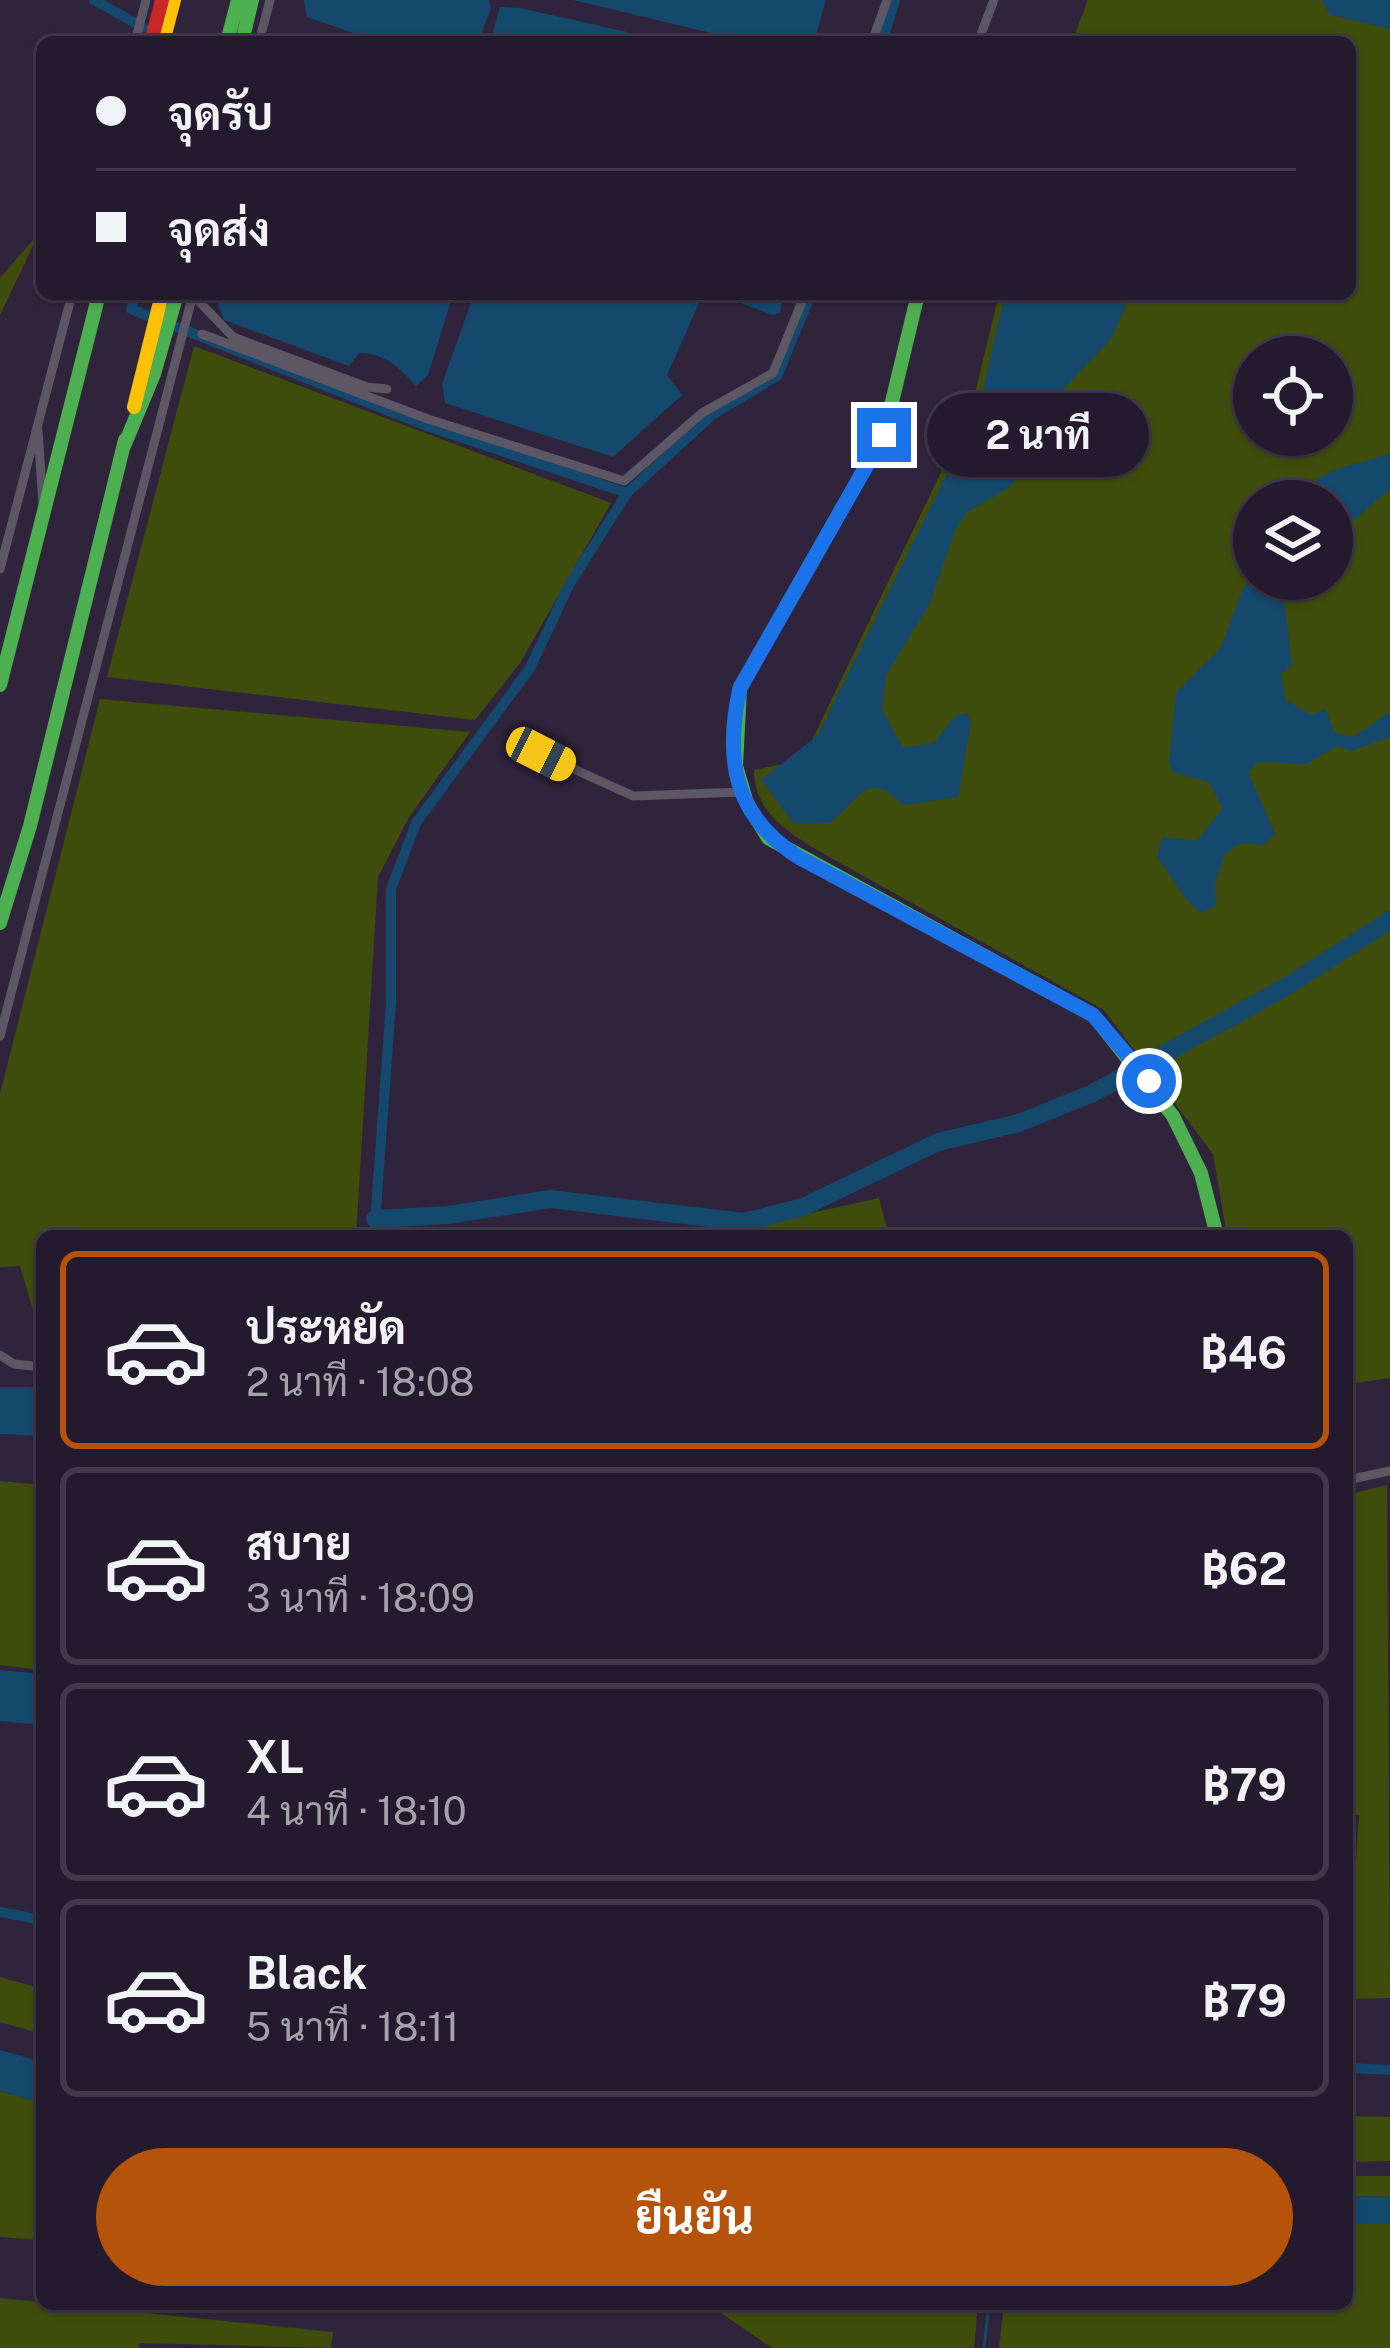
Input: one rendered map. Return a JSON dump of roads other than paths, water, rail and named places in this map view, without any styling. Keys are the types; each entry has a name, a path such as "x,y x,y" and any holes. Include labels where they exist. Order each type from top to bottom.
{"main road":[{"path":"156,8 174,0"},
{"path":"229,36 238,0"},
{"path":"243,36 252,0"},
{"path":"0,686 97,300"},
{"path":"0,923 30,826 124,446 167,300"},
{"path":"917,300 884,435 740,688 732,726 741,792 768,838 1093,1015 1148,1078 1203,1174 1215,1230"}],"street":[{"path":"261,36 270,0"},
{"path":"874,36 887,0"},
{"path":"979,36 994,0"},
{"path":"139,36 156,8"},
{"path":"0,569 70,300"},
{"path":"0,1036 192,300"},
{"path":"199,300 233,337 367,387 387,389"},
{"path":"202,334 428,419 624,482 702,412 773,373 803,300"},
{"path":"38,420 43,509"},
{"path":"541,754 633,796 741,792"},
{"path":"0,1355 14,1364 36,1366"},
{"path":"1353,1479 1390,1471"}],"water":[{"path":"304,0 489,0 491,8 480,36 362,36 307,17"},
{"path":"573,0 826,0 816,36 724,36"},
{"path":"1321,0 1390,0 1390,29 1330,15"},
{"path":"500,7 645,36 492,36"},
{"path":"219,300 451,300 428,375 416,386 378,356 359,353 349,366 224,320"},
{"path":"472,300 700,300 667,375 682,395 613,457 445,403 442,384"},
{"path":"733,300 783,300 780,313 772,315"},
{"path":"1004,300 1124,300 1125,309 1110,340 1054,399 1048,448 1007,489 967,512 955,530 930,603 886,675 882,710 903,748 934,743 954,717 967,712 971,723 958,797 904,805 891,794 871,788 829,823 794,824 761,780 818,735 978,411"},
{"path":"1390,453 1390,489 1353,521 1353,480 1318,480"},
{"path":"1239,600 1285,600 1292,665 1281,674 1285,700 1312,715 1325,709 1335,733 1353,737 1390,712 1390,737 1351,751 1337,746 1306,764 1259,762 1248,772 1275,834 1263,845 1241,843 1225,854 1215,884 1216,906 1202,913 1157,858 1162,837 1197,841 1223,808 1208,782 1173,772 1169,762 1176,692 1220,649"},
{"path":"0,1387 36,1387 36,1436 0,1434"},
{"path":"0,1670 36,1673 36,1724 0,1721"},
{"path":"0,2050 36,2060 36,2101 0,2091"},
{"path":"1353,2196 1390,2197 1390,2224 1353,2224"}],"waterway":[{"path":"94,0 144,28"},
{"path":"884,36 895,0"},
{"path":"133,300 131,309 427,426 627,493"},
{"path":"374,1230 391,1003 391,889 416,823 530,668 569,585 627,493 712,415 777,376 809,300"},
{"path":"375,1219 448,1215 550,1199 744,1222 803,1207 938,1142 1019,1123 1093,1093 1284,988 1390,920"},
{"path":"0,1912 36,1919"},
{"path":"1353,2068 1390,2070"},
{"path":"984,2348 988,2310"}]}
